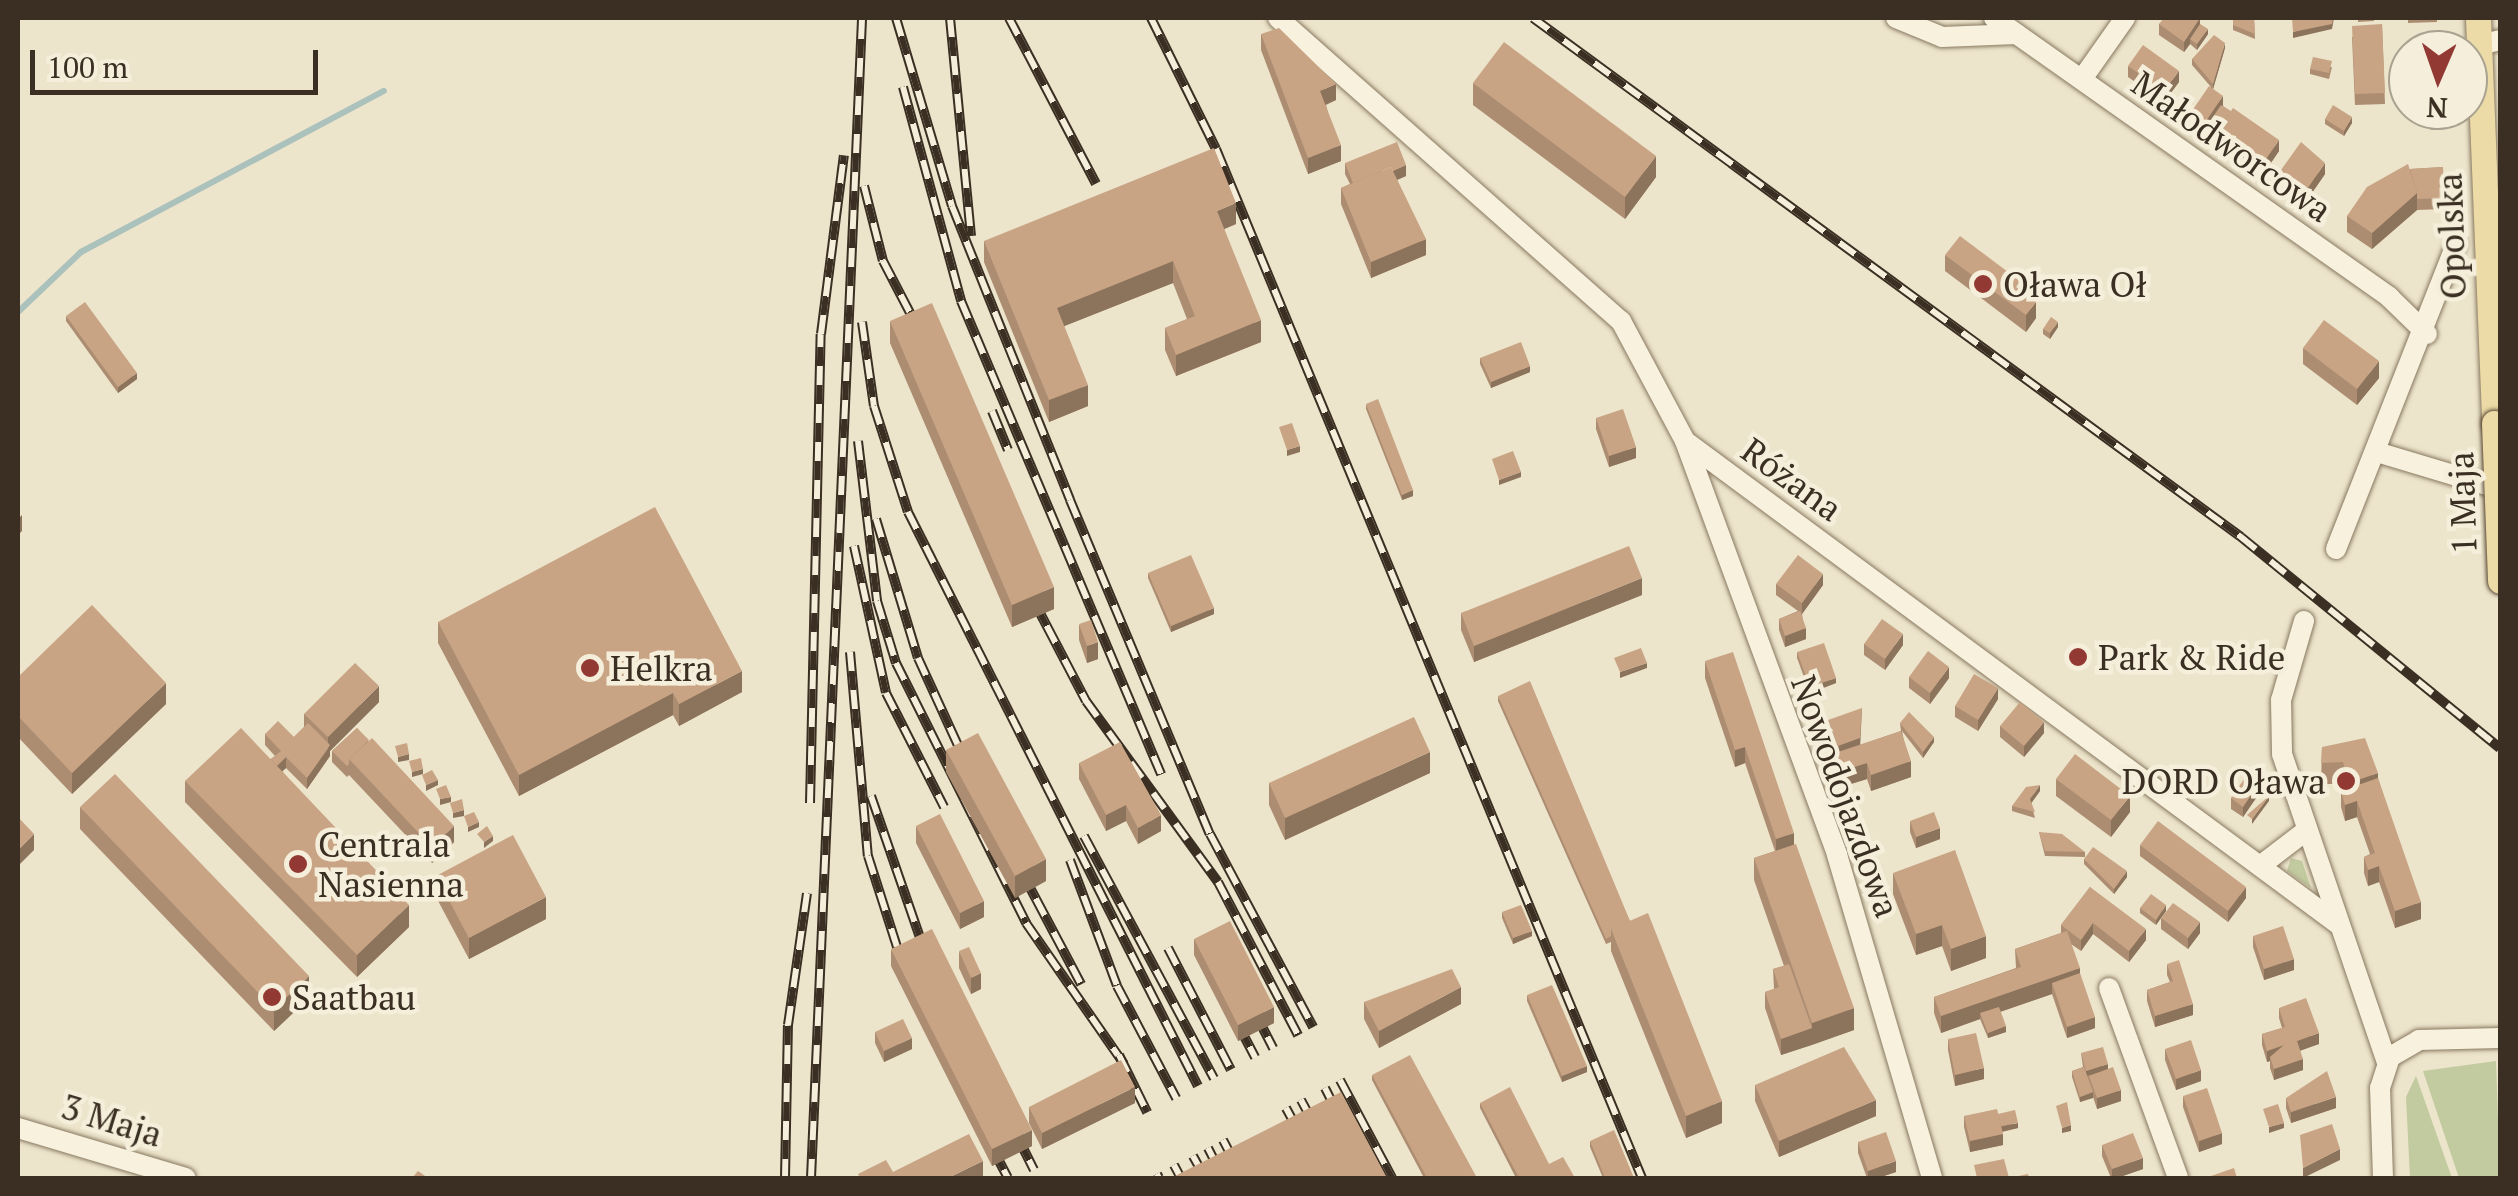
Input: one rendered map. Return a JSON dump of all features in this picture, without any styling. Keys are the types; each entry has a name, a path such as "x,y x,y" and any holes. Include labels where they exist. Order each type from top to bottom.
{"main road":[{"name":"Opolska","path":"2478,18 2490,43 2494,423"},
{"name":"1 Maja","path":"2494,423 2500,581"}],"street":[{"name":"Różana","path":"1278,18 1621,321 1685,440 2338,924"},
{"path":"1896,18 1942,37 2017,34"},
{"name":"Małodworcowa","path":"1994,18 2388,296 2427,334"},
{"path":"2082,79 2125,18"},
{"path":"2336,549 2380,453 2427,334 2456,244"},
{"name":"Nowodojazdowa","path":"1685,440 1837,854 1932,1178"},
{"path":"2380,453 2500,490"},
{"path":"2304,621 2281,700 2280,743 2386,1062 2380,1088 2383,1178"},
{"path":"2260,866 2307,830"},
{"path":"2109,988 2178,1178"},
{"path":"2386,1062 2418,1040 2500,1038"},
{"name":"3 Maja","path":"18,1128 186,1178"}],"green space":[{"path":"2291,858 2302,861 2311,888 2287,871"},
{"path":"2496,1061 2500,1178 2459,1178 2423,1071"},
{"path":"2416,1076 2452,1178 2410,1178 2406,1097"}],"building":[{"path":"2164,18 2200,18 2184,42 2159,24"},
{"path":"2233,18 2254,18 2255,34 2233,25"},
{"path":"2292,18 2333,18 2332,24 2293,32"},
{"path":"2200,24 2208,29 2197,44 2190,39"},
{"path":"2382,24 2385,93 2355,94 2352,26"},
{"path":"1279,28 1336,84 1320,91 1341,145 1308,158 1261,34"},
{"path":"2214,35 2225,43 2213,84 2192,59"},
{"path":"1504,42 1656,156 1625,197 1473,83"},
{"path":"2143,45 2179,71 2164,91 2128,66"},
{"path":"2313,57 2332,61 2329,73 2310,69"},
{"path":"2209,86 2223,96 2206,121 2192,111"},
{"path":"2221,105 2231,111 2218,135 2206,127"},
{"path":"2333,105 2352,117 2344,131 2325,119"},
{"path":"2233,108 2279,140 2264,162 2218,130"},
{"path":"1397,142 1406,165 1353,183 1345,163"},
{"path":"2301,142 2325,163 2305,192 2281,170"},
{"path":"1214,148 1236,203 1217,211 1261,320 1176,355 1165,328 1195,316 1173,261 1057,308 1088,385 1049,400 984,241"},
{"path":"2408,164 2417,193 2372,233 2347,216 2367,187"},
{"path":"1391,167 1426,239 1371,262 1341,188"},
{"path":"2443,167 2444,198 2417,199 2410,169"},
{"path":"1960,236 2020,281 2016,287 2036,302 2026,315 1945,255"},
{"path":"85,302 137,373 118,387 66,316"},
{"path":"932,303 1054,587 1012,605 890,321"},
{"path":"2051,317 2058,322 2050,333 2043,329"},
{"path":"2324,320 2379,361 2357,389 2303,348"},
{"path":"1521,342 1530,366 1491,382 1480,358"},
{"path":"1378,399 1413,490 1402,495 1366,404"},
{"path":"1623,409 1636,447 1609,456 1596,418"},
{"path":"1292,423 1300,446 1287,450 1279,427"},
{"path":"1513,451 1521,472 1499,480 1492,459"},
{"name":"Helkra","path":"655,507 742,671 679,704 673,693 519,775 438,622"},
{"path":"1629,546 1642,578 1474,646 1461,613"},
{"path":"1191,555 1214,608 1171,626 1148,573"},
{"path":"1798,555 1823,574 1802,603 1776,584"},
{"path":"92,605 166,683 72,773 18,716 18,677"},
{"path":"1800,611 1806,628 1785,636 1779,619"},
{"path":"1882,619 1903,634 1885,659 1864,644"},
{"path":"1091,620 1098,642 1087,646 1079,624"},
{"path":"1824,643 1836,678 1810,687 1797,652"},
{"path":"1641,648 1647,663 1620,672 1614,658"},
{"path":"1928,651 1949,667 1930,693 1909,677"},
{"path":"1733,652 1794,833 1776,839 1745,747 1735,750 1705,661"},
{"path":"355,663 379,686 328,737 304,714"},
{"path":"1974,674 1998,688 1978,720 1955,706"},
{"path":"1530,681 1630,921 1611,929 1611,936 1606,939 1498,696"},
{"path":"2020,702 2044,722 2024,746 2000,726"},
{"path":"1862,708 1860,738 1838,746 1828,720"},
{"path":"1909,712 1934,737 1923,752 1900,723"},
{"path":"1414,717 1430,752 1285,818 1269,783"},
{"path":"278,721 294,737 308,723 330,745 307,778 286,757 277,766 271,759 281,751 265,734"},
{"name":"Centrala Nasienna","path":"241,728 409,905 357,955 185,781"},
{"path":"357,728 369,740 347,766 332,751"},
{"path":"1901,731 1911,761 1871,775 1867,763 1841,771 1835,753"},
{"path":"978,733 1046,859 1015,876 946,750"},
{"path":"372,738 454,826 432,847 349,759"},
{"path":"2365,738 2378,773 2349,783 2343,762 2321,763 2322,747"},
{"path":"1120,742 1161,815 1138,828 1126,805 1106,815 1079,763"},
{"path":"407,743 409,754 398,757 395,746"},
{"path":"2075,754 2130,796 2111,820 2056,779"},
{"path":"421,758 423,769 412,772 409,761"},
{"path":"2251,769 2263,777 2243,807 2231,798"},
{"path":"432,770 438,780 426,785 422,775"},
{"path":"115,774 309,976 274,1009 80,807"},
{"path":"2378,778 2421,902 2395,911 2379,866 2368,870 2364,857 2375,853 2357,801 2345,805 2341,791"},
{"path":"446,785 451,797 440,799 436,789"},
{"path":"2040,785 2030,799 2035,812 2012,806 2026,787"},
{"path":"2269,796 2252,819 2247,815"},
{"path":"462,799 464,810 453,813 450,803"},
{"path":"474,812 479,822 468,827 464,816"},
{"path":"1934,812 1940,828 1916,837 1910,821"},
{"path":"940,814 984,901 960,913 916,826"},
{"path":"18,817 34,834 18,850"},
{"path":"2158,821 2246,887 2228,911 2140,845"},
{"path":"487,826 493,836 484,842 477,834"},
{"path":"2039,832 2062,834 2085,852 2045,851"},
{"path":"513,835 546,897 469,938 436,876"},
{"path":"1796,844 1854,1008 1812,1023 1754,858"},
{"path":"2093,847 2127,871 2114,889 2084,859"},
{"path":"1955,850 1986,936 1951,949 1942,925 1916,934 1893,873"},
{"path":"2090,887 2146,929 2129,951 2093,923 2081,940 2061,925"},
{"path":"2151,894 2166,905 2156,920 2140,908"},
{"path":"2173,903 2200,922 2188,938 2161,918"},
{"path":"1521,905 1532,931 1513,938 1502,912"},
{"path":"1648,913 1722,1101 1686,1116 1611,929"},
{"path":"1230,921 1274,1007 1238,1025 1194,939"},
{"path":"2283,926 2294,959 2264,969 2253,936"},
{"path":"932,929 1032,1130 992,1149 891,949"},
{"path":"2067,931 2080,968 1941,1016 1934,997 2021,967 2015,949"},
{"path":"969,947 981,973 971,978 959,951"},
{"path":"2179,960 2193,1004 2155,1016 2147,990 2173,981 2167,964"},
{"path":"1789,964 1812,1028 1781,1039 1765,992 1779,987 1773,969"},
{"path":"1452,969 1461,987 1379,1031 1364,1002"},
{"path":"2080,973 2095,1017 2067,1027 2052,983"},
{"path":"1552,985 1587,1066 1562,1076 1527,995"},
{"path":"2306,998 2319,1033 2297,1041 2303,1059 2274,1069 2270,1057 2284,1045 2267,1051 2262,1034 2285,1027 2279,1008"},
{"path":"1999,1007 2006,1026 1988,1033 1980,1013"},
{"path":"903,1019 912,1038 884,1051 875,1032"},
{"path":"1976,1033 1984,1068 1955,1075 1948,1039"},
{"path":"2191,1040 2201,1070 2176,1079 2165,1049"},
{"path":"1844,1047 1876,1100 1779,1141 1755,1085"},
{"path":"2103,1047 2108,1064 2086,1071 2081,1053"},
{"path":"1410,1055 1477,1178 1427,1178 1372,1075"},
{"path":"1121,1060 1135,1087 1042,1133 1029,1107"},
{"path":"2084,1067 2093,1092 2080,1097 2072,1071"},
{"path":"2113,1067 2121,1090 2097,1098 2089,1076"},
{"path":"2327,1071 2336,1097 2291,1112 2286,1098"},
{"path":"1510,1087 1549,1164 1563,1157 1575,1178 1519,1178 1480,1103"},
{"path":"2207,1088 2222,1133 2199,1141 2183,1096"},
{"path":"1341,1092 1387,1178 1171,1178"},
{"path":"2067,1102 2071,1125 2062,1128 2056,1106"},
{"path":"2278,1104 2284,1123 2269,1127 2263,1109"},
{"path":"1997,1109 2003,1134 1970,1141 1964,1116"},
{"path":"2015,1110 2018,1123 2001,1126 1998,1114"},
{"path":"2332,1124 2340,1149 2303,1168 2300,1135"},
{"path":"1614,1130 1634,1178 1605,1178 1590,1141"},
{"path":"1886,1132 1896,1161 1868,1171 1858,1142"},
{"path":"2133,1133 2143,1158 2112,1169 2102,1145"},
{"path":"969,1134 983,1161 948,1178 860,1178 858,1174 886,1160 893,1172"},
{"path":"2004,1159 2009,1178 1977,1178 1974,1165"},
{"path":"2234,1168 2237,1178 2211,1176"}],"waterway":[{"path":"18,312 81,252 384,91"}],"railway":[{"path":"811,1178 862,18"},
{"path":"896,18 952,206 1070,500 1210,834 1313,1027"},
{"path":"950,18 971,236"},
{"path":"1009,18 1096,184"},
{"path":"1151,18 1216,149 1642,1178"},
{"path":"1533,18 2241,537 2500,748"},
{"path":"903,87 961,301 1161,774"},
{"path":"810,803 821,334 844,155"},
{"path":"864,186 883,261 923,338"},
{"path":"862,322 874,406 908,512 1198,1086"},
{"path":"992,411 1008,450"},
{"path":"858,441 877,601 896,663 1026,923 1124,1064"},
{"path":"876,519 918,658 968,767"},
{"path":"854,546 886,693 944,807"},
{"path":"1029,592 1086,701 1218,882 1298,1035"},
{"path":"850,652 868,856 906,975"},
{"path":"871,796 928,961"},
{"path":"1084,836 1214,1078"},
{"path":"1070,860 1117,986 1176,1098"},
{"path":"1018,865 1081,984"},
{"path":"785,1178 788,1025 807,893"},
{"path":"1168,948 1231,1070"},
{"path":"1250,1003 1273,1048"},
{"path":"1232,1013 1255,1057"},
{"path":"1119,1055 1147,1112"},
{"path":"1340,1080 1392,1178"},
{"path":"1325,1088 1342,1121"},
{"path":"1301,1100 1343,1178"},
{"path":"1286,1108 1324,1178"},
{"path":"1012,1126 1034,1170"},
{"path":"986,1136 1008,1178"},
{"path":"1223,1140 1243,1178"},
{"path":"1208,1148 1223,1178"},
{"path":"1193,1156 1205,1178"},
{"path":"1174,1165 1181,1178"},
{"path":"1157,1174 1159,1178"}],"place":[{"name":"Oława Oł","path":"1983,284"},
{"name":"Park & Ride","path":"2078,657"},
{"name":"Helkra","path":"590,668"},
{"name":"DORD Oława","path":"2346,781"},
{"name":"Centrala Nasienna","path":"298,864"},
{"name":"Saatbau","path":"272,997"}]}
